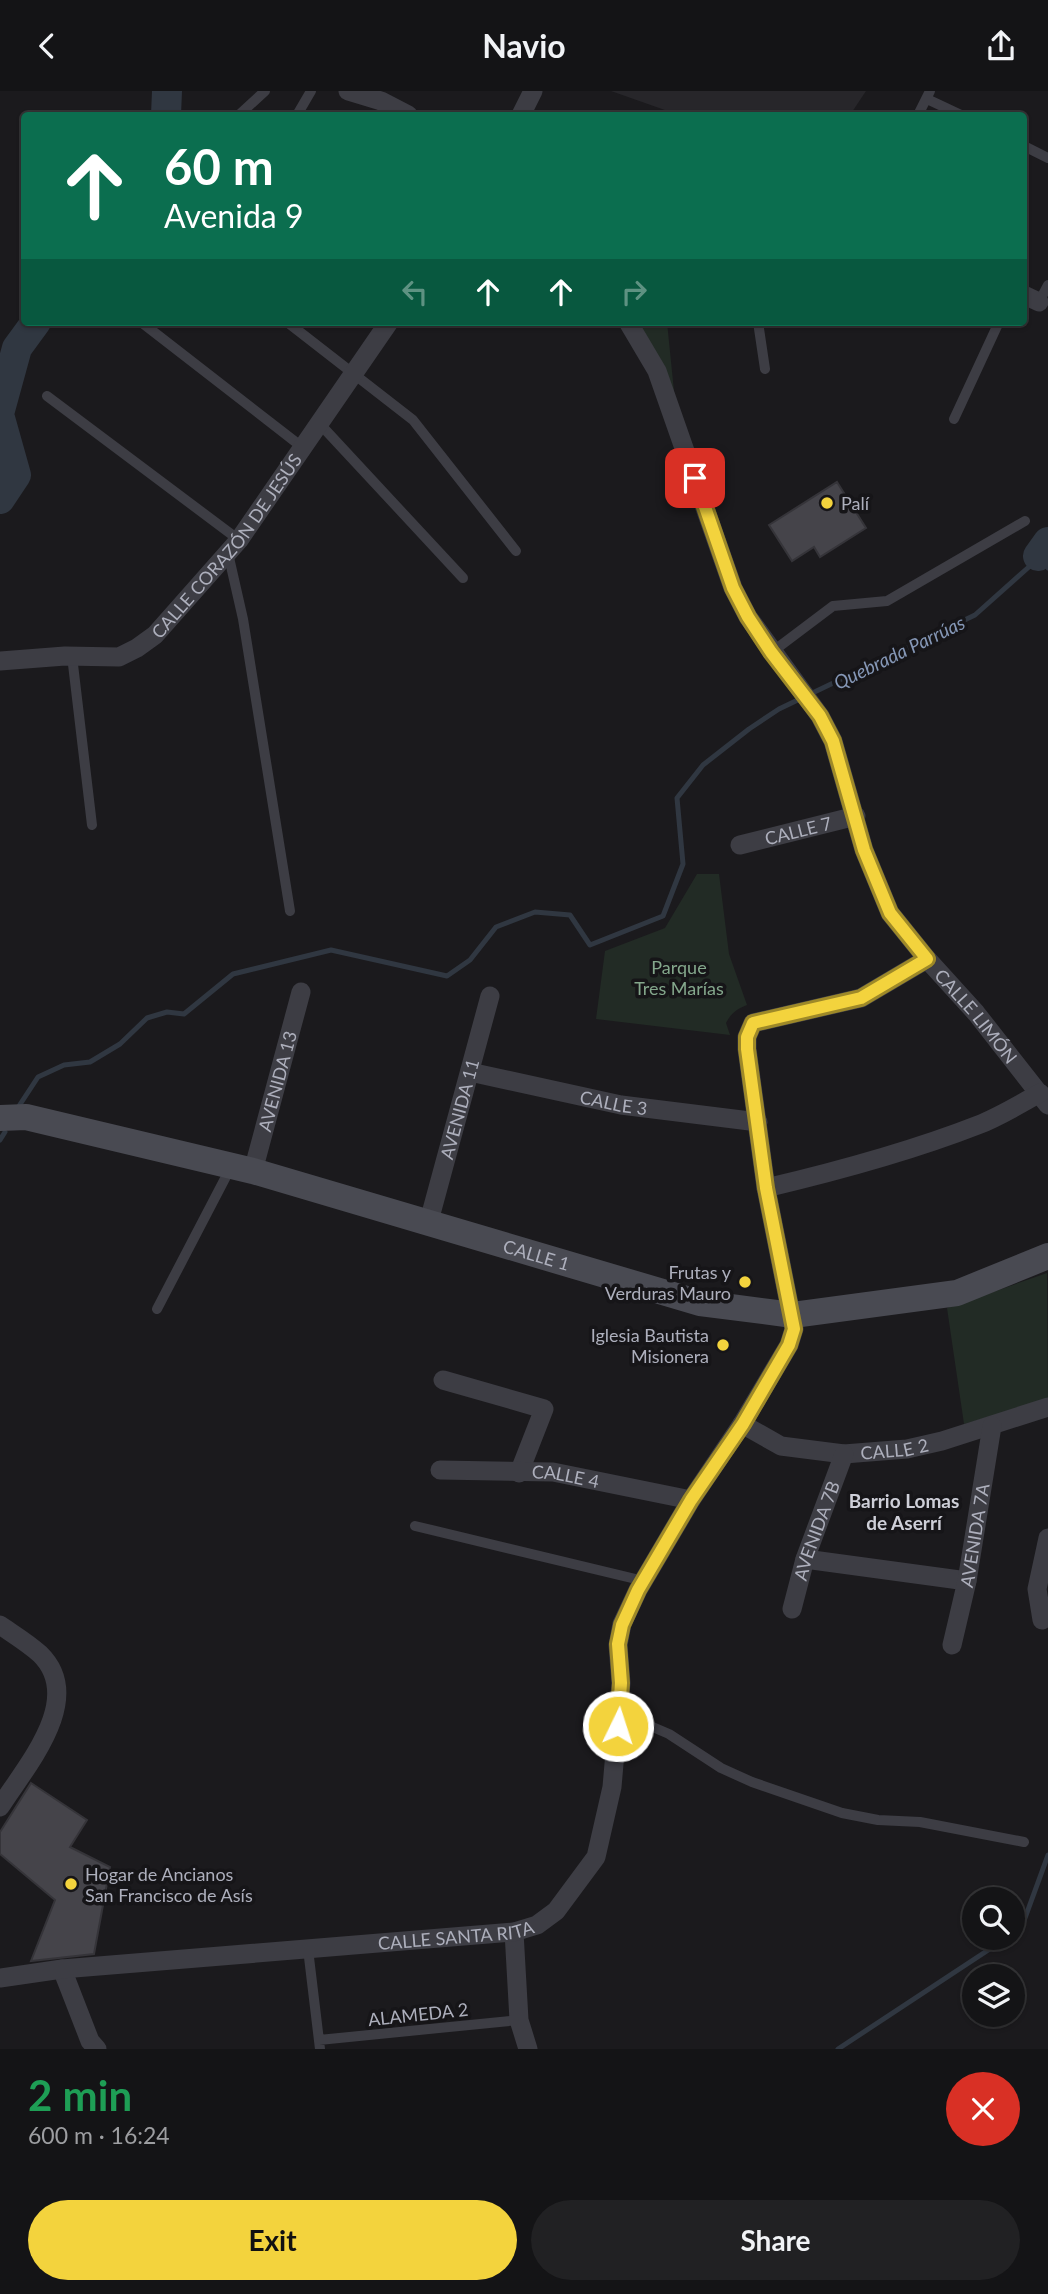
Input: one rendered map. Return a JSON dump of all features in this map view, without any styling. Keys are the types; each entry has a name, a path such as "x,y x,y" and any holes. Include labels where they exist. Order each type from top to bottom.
{"street":[{"path":"348,91 381,101 402,112"},
{"path":"522,112 533,91"},
{"name":"CALLE CORAZÓN DE JESÚS","path":"0,661 72,656 119,657 155,635 233,547 385,326"},
{"name":"CALLE LIMÓN","path":"630,326 657,371 733,588 748,617 820,716 833,741 864,850 890,913 976,1013 1044,1099"},
{"name":"CALLE 7","path":"740,845 856,816"},
{"path":"793,1315 766,1188 747,1037 753,1023 861,998 927,959"},
{"name":"AVENIDA 13","path":"242,1168 301,992"},
{"name":"AVENIDA 11","path":"429,1221 490,996"},
{"name":"CALLE 3","path":"470,1072 621,1105 758,1122"},
{"path":"766,1188 900,1152 1044,1099"},
{"name":"CALLE 1","path":"13,1117 242,1168 700,1303 793,1315 957,1293 1048,1256"},
{"name":"CALLE SANTA RITA","path":"0,1978 62,1969 514,1932 537,1925 556,1911 596,1857 612,1787 621,1683 618,1644 622,1625 643,1581 691,1500 743,1424 789,1345 794,1329 793,1315"},
{"path":"443,1380 544,1409 519,1473"},
{"name":"CALLE 2","path":"743,1424 781,1446 845,1454 906,1449 992,1426 1048,1407"},
{"name":"AVENIDA 7A","path":"953,1645 967,1581 992,1426"},
{"name":"AVENIDA 7B","path":"792,1609 805,1559 845,1454"},
{"name":"CALLE 4","path":"440,1471 553,1472 691,1500"},
{"path":"1042,1620 1037,1589 1048,1538"},
{"path":"805,1559 967,1581"},
{"path":"0,1625 40,1654 52,1671 57,1691 56,1711 48,1731 0,1807"},
{"path":"514,1932 519,2020 528,2049"},
{"path":"62,1969 90,2041 96,2049"}],"lane":[{"path":"242,112 265,91"},
{"path":"299,112 311,91"},
{"path":"920,112 929,95 956,112"},
{"path":"1027,148 1048,158"},
{"path":"146,326 302,447"},
{"path":"291,326 413,420 516,551"},
{"path":"759,326 765,369"},
{"path":"954,419 997,326"},
{"path":"47,396 233,547 290,911"},
{"path":"319,423 463,578"},
{"path":"771,652 833,606 887,601 1025,521"},
{"path":"72,656 92,825"},
{"path":"156,1309 242,1168"},
{"path":"415,1526 643,1581"},
{"path":"618,1726 648,1725 669,1734 721,1768 752,1782 842,1813 920,1822 1024,1842"},
{"path":"308,1949 320,2045"},
{"name":"ALAMEDA 2","path":"320,2045 519,2020"}],"shaded area":[{"path":"611,91 866,91 852,112 670,112"}],"green space":[{"path":"638,326 667,326 675,401"},
{"name":"Parque Tres Marías","path":"697,874 719,874 729,954 747,1005 735,1012 726,1023 730,1035 596,1019 605,951 665,928"},
{"path":"1047,1273 1048,1400 964,1424 947,1308"}],"building":[{"name":"Palí","path":"837,482 866,528 820,557 814,547 792,561 769,525"},
{"name":"Hogar de Ancianos San Francisco de Asís","path":"31,1783 87,1820 70,1847 110,1867 94,1954 31,1961 55,1900 0,1854 0,1832"}],"waterway":[{"path":"166,112 167,91"},
{"path":"0,410 17,348 33,326"},
{"path":"0,418 16,475 0,499"},
{"path":"1038,556 1048,542"},
{"name":"Quebrada Parrúas","path":"19,1106 38,1077 64,1065 90,1062 120,1044 147,1018 167,1012 184,1014 233,974 331,950 447,976 470,960 496,927 535,912 570,915 590,945 663,916 683,864 677,798 703,765 779,709 975,615 1038,556 1048,568"},
{"name":"Quebrada Parrúas","path":"0,1140 5,1132"},
{"path":"1025,1918 1048,1855"},
{"path":"838,2049 988,1950"}],"place":[{"name":"Palí","path":"827,503"},
{"name":"Frutas y Verduras Mauro","path":"745,1282"},
{"name":"Iglesia Bautista Misionera","path":"723,1345"},
{"name":"Hogar de Ancianos San Francisco de Asís","path":"71,1884"}],"district":[{"name":"Barrio Lomas de Aserrí","path":"904,1511"}],"route":[{"path":"618,1726 621,1683 618,1644 622,1625 638,1590 691,1500 743,1424 789,1345 794,1329 766,1188 747,1049 750,1028 753,1023 861,998 927,959 890,913 864,850 833,741 820,716 771,652 733,588 695,478"}]}
